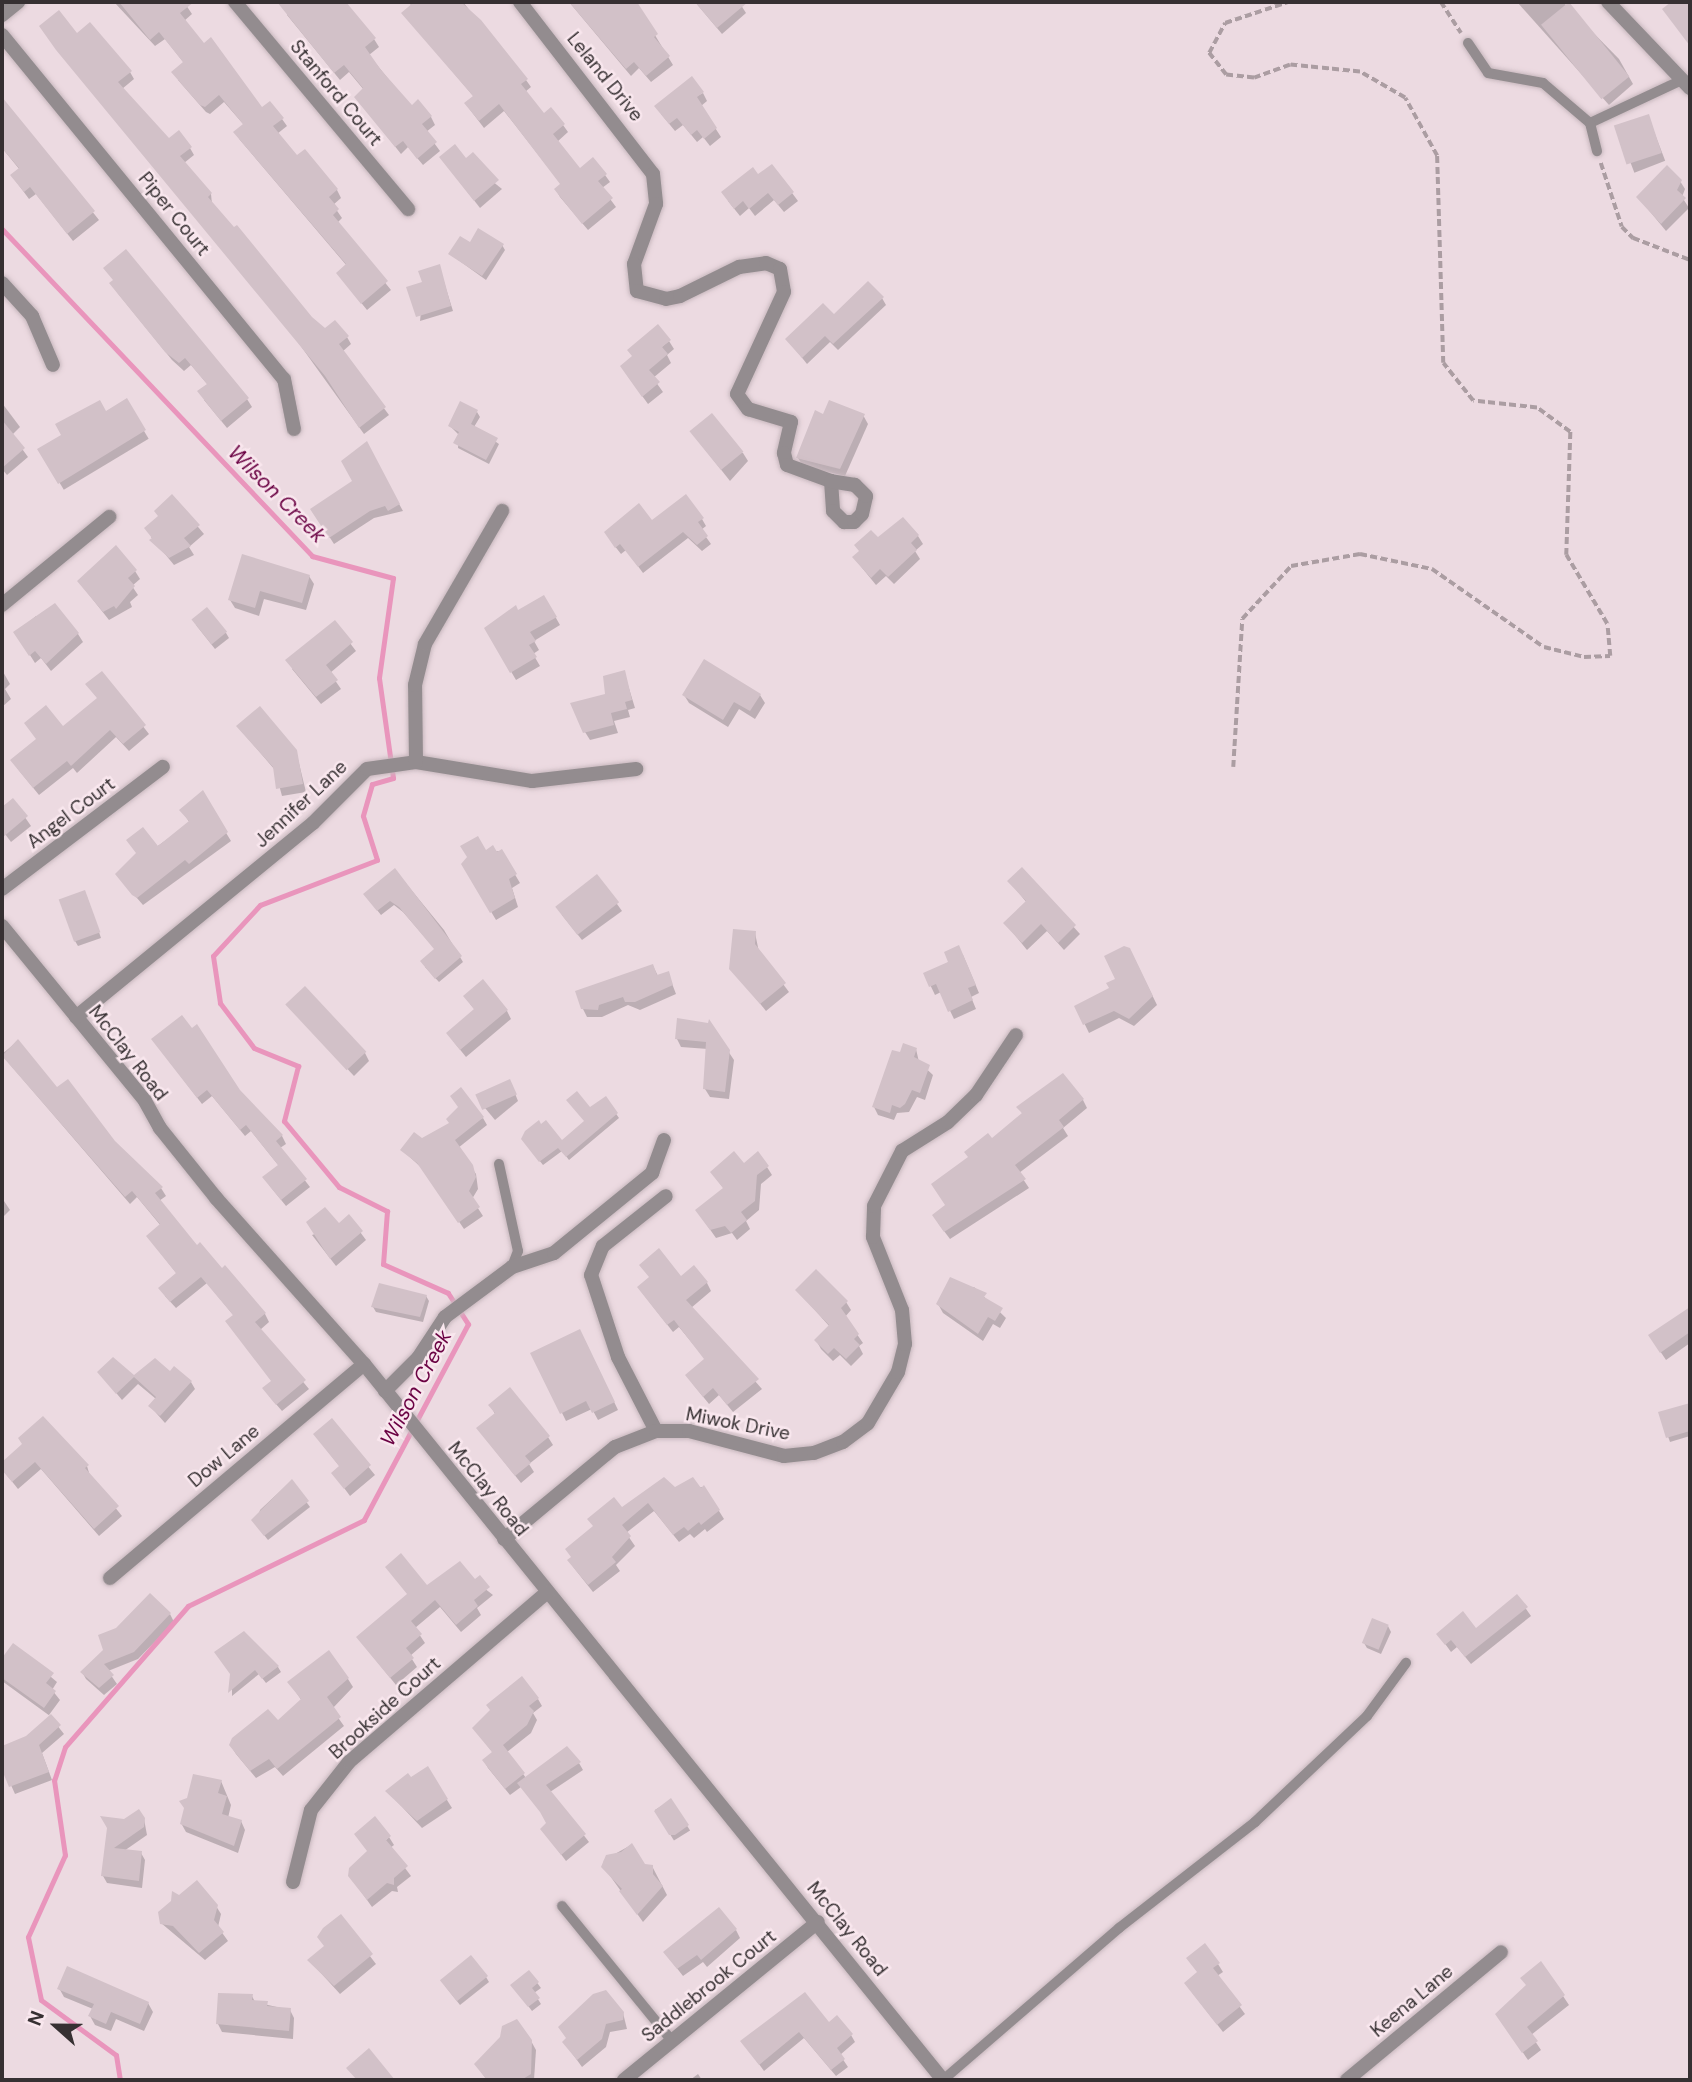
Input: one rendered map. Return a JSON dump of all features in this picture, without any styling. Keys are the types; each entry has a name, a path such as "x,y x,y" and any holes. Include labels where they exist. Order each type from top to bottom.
{"street":[{"path":"2,15 18,2"},
{"name":"Stanford Court","path":"235,2 408,209"},
{"name":"Leland Drive","path":"520,2 634,144 653,174 656,204 634,264 637,291 673,298 739,267 766,263 780,269 784,292 737,394 748,409 791,422 784,453 786,465 831,481"},
{"path":"1608,2 1686,84"},
{"name":"Piper Court","path":"2,35 284,379 293,429"},
{"path":"2,283 32,316 53,365"},
{"path":"410,763 415,685 425,644 502,511"},
{"path":"2,604 109,517"},
{"name":"Jennifer Lane","path":"76,1017 313,823 368,769 410,763 532,781 636,769"},
{"name":"Angel Court","path":"2,889 163,767"},
{"name":"McClay Road","path":"2,926 216,1198 364,1364 416,1432 818,1922 943,2080"},
{"name":"Miwok Drive","path":"504,1538 615,1447 656,1431 689,1431 784,1457 814,1453 843,1441 868,1423 898,1372 905,1344 902,1310 873,1237 878,1196 902,1150 948,1122 976,1095 1016,1035"},
{"path":"385,1391 418,1358 445,1317 512,1267 555,1253 652,1173 664,1140"},
{"path":"656,1431 618,1357 591,1275 603,1246 666,1196"},
{"name":"Dow Lane","path":"110,1578 364,1364"},
{"name":"Brookside Court","path":"293,1882 311,1810 349,1762 547,1592"},
{"name":"Saddlebrook Court","path":"626,2080 818,1922"},
{"name":"Keena Lane","path":"1347,2080 1501,1952"}],"lane":[{"path":"1468,43 1488,73 1543,83 1590,123 1597,151"},
{"path":"1590,123 1686,84"},
{"path":"499,1164 518,1251 512,1267"},
{"path":"943,2080 1119,1928 1255,1822 1367,1716 1406,1663"},
{"path":"562,1906 672,2041"}],"path":[{"path":"1233,767 1242,619 1291,566 1360,554 1432,569 1544,647 1584,657 1610,656 1607,624 1566,555 1570,432 1536,408 1473,401 1443,363 1437,156 1405,98 1360,72 1290,65 1254,78 1226,75 1209,53 1224,23 1288,2"},
{"path":"1440,2 1468,43"},
{"path":"1597,151 1622,227 1633,238 1690,260"}],"building":[{"path":"119,2 194,2 180,13 204,43 211,37 262,107 270,101 284,118 273,126 297,155 305,149 338,189 329,197 339,209 333,215 388,281 361,304 336,273 346,264 233,132 243,124 219,95 205,107 200,105 171,72 183,62 159,32 150,40"},
{"path":"277,2 346,2 376,38 365,47 381,70 412,105 418,99 432,116 422,124 437,142 417,159 403,141 395,147 354,97 363,88 344,65 334,73"},
{"path":"414,2 461,2 481,20 528,79 521,84 544,113 551,107 565,124 553,134 580,168 593,157 607,174 598,181 613,198 582,224 554,189 560,184 499,104 479,121 464,103 473,96 401,13"},
{"path":"569,2 637,2 658,34 654,37 670,56 646,76 634,62 626,69"},
{"path":"695,2 748,2 717,28"},
{"path":"1569,2 1629,77 1601,99 1541,25"},
{"path":"1671,2 1690,2 1690,46 1662,9"},
{"path":"59,10 77,33 90,22 132,71 118,82 169,138 179,130 192,147 180,156 212,193 208,197 234,227 237,225 312,317 325,328 335,320 349,336 339,344 386,407 359,428 325,376 56,50 39,26"},
{"path":"692,76 704,92 697,97 717,128 704,139 697,130 691,135 677,118 669,124 654,106"},
{"path":"2,97 95,211 67,234 30,187 24,192 10,175 19,168 2,148"},
{"path":"1649,114 1662,153 1626,164 1614,125"},
{"path":"455,144 466,158 473,152 499,180 474,201 439,157"},
{"path":"772,164 794,192 778,205 768,193 749,209 743,201 734,209 721,192 753,167 758,174"},
{"path":"1667,165 1682,180 1677,190 1686,198 1661,224 1636,197"},
{"path":"478,228 504,244 482,276 448,254 460,236 470,242"},
{"path":"126,249 249,398 221,421 197,391 207,384 185,358 179,363 165,352 109,283 113,280 103,268"},
{"path":"440,264 451,306 416,317 406,287 422,282 418,271"},
{"path":"868,281 884,297 833,344 825,336 802,358 785,339 823,303 834,314"},
{"path":"658,324 671,340 662,347 668,354 649,370 660,382 642,397 620,366 632,356 627,350"},
{"path":"127,398 146,430 58,484 37,449 61,435 55,424 100,400 106,411"},
{"path":"829,400 865,414 840,469 796,458 815,410 823,414"},
{"path":"460,401 478,410 471,424 498,438 486,460 453,443 459,432 448,426"},
{"path":"712,413 743,452 721,470 689,431"},
{"path":"2,420 25,448 2,468"},
{"path":"367,441 400,504 388,511 385,506 370,511 329,538 310,509 352,481 341,461"},
{"path":"172,494 200,525 184,538 191,546 169,558 149,540 152,538 144,528 158,516 154,511"},
{"path":"686,494 704,518 698,522 708,536 697,545 683,532 638,567 620,544 615,548 604,532 639,503 652,520"},
{"path":"903,517 919,535 911,543 917,550 888,577 880,569 871,578 852,557 859,551 854,545 871,530 878,537"},
{"path":"116,545 137,570 128,578 135,586 116,609 114,606 103,612 77,581"},
{"path":"242,554 310,575 302,603 260,591 255,608 228,600"},
{"path":"544,595 557,617 530,632 536,641 529,645 537,657 510,673 484,628 516,605 518,610"},
{"path":"55,603 79,633 46,664 35,651 29,656 13,632"},
{"path":"207,607 227,632 212,644 191,620"},
{"path":"335,620 353,642 326,665 338,680 316,697 285,660"},
{"path":"704,659 761,694 750,711 734,702 723,720 682,695"},
{"path":"625,670 632,700 625,702 627,709 611,713 614,725 583,733 570,703 605,694 603,676"},
{"path":"102,671 146,725 123,744 110,730 71,766 67,761 33,788 10,760 36,739 24,723 46,705 63,726 97,698 85,684"},
{"path":"260,706 297,750 303,784 276,789 273,767 236,726"},
{"path":"203,790 228,832 189,864 185,860 137,898 132,895 115,874 136,853 126,840 143,827 158,846 189,821 179,810"},
{"path":"13,798 28,816 2,838 2,807"},
{"path":"478,836 486,850 493,845 497,852 502,849 517,874 509,879 515,898 490,913 461,864 467,857 460,846"},
{"path":"1022,867 1076,925 1058,943 1041,924 1022,943 1003,923 1026,901 1007,881"},
{"path":"395,868 462,956 435,979 420,961 434,949 399,907 390,901 377,911 363,894"},
{"path":"597,874 619,902 577,935 555,907"},
{"path":"85,890 100,932 74,942 59,900"},
{"path":"733,929 756,931 755,944 786,983 760,1004 729,969"},
{"path":"959,945 976,985 968,988 973,1000 948,1012 936,984 929,987 923,973 948,962 944,952"},
{"path":"1124,946 1130,948 1153,996 1129,1019 1114,1011 1083,1025 1074,1006 1109,988 1106,983 1115,979 1104,956"},
{"path":"653,964 657,975 669,971 673,985 635,1002 625,1002 623,997 599,1005 598,1010 581,1009 575,991"},
{"path":"483,979 508,1010 460,1050 446,1033 474,1009 463,996"},
{"path":"305,986 366,1052 347,1070 285,1004"},
{"path":"182,1015 192,1028 197,1024 240,1090 283,1135 276,1141 307,1179 281,1200 262,1177 278,1165 246,1125 240,1130 207,1090 197,1098 151,1039"},
{"path":"677,1018 708,1023 709,1019 730,1050 725,1092 703,1089 706,1042 675,1039"},
{"path":"18,1039 57,1087 68,1079 115,1141 163,1187 155,1193 197,1245 200,1242 222,1268 225,1265 266,1313 255,1322 306,1380 276,1405 262,1388 271,1381 225,1321 233,1315 201,1277 170,1302 158,1288 176,1273 146,1236 160,1224 132,1191 125,1197 2,1056"},
{"path":"903,1043 917,1048 914,1057 930,1065 920,1093 912,1090 905,1104 900,1108 892,1105 890,1113 872,1107 892,1050 900,1052"},
{"path":"1063,1073 1084,1099 1059,1120 1064,1127 1015,1165 1026,1179 944,1232 932,1215 945,1205 931,1184 968,1157 964,1152 988,1133 992,1138 1022,1113 1016,1107"},
{"path":"510,1079 517,1095 482,1110 475,1094"},
{"path":"461,1087 484,1117 455,1140 473,1165 476,1177 469,1191 480,1207 458,1223 417,1163 400,1150 414,1132 422,1138 449,1123 446,1119 458,1107 450,1096"},
{"path":"577,1091 590,1107 606,1096 618,1113 566,1157 558,1148 539,1162 521,1139 525,1131 539,1120 541,1124 546,1120 562,1140 584,1121 566,1100"},
{"path":"734,1151 744,1163 758,1151 769,1166 757,1175 755,1201 741,1212 747,1220 731,1233 725,1226 710,1230 695,1210 723,1188 710,1172"},
{"path":"325,1207 339,1223 349,1214 363,1231 330,1259 306,1222"},
{"path":"659,1248 681,1276 694,1265 708,1282 686,1300 759,1379 727,1405 713,1388 703,1397 685,1375 704,1359 674,1320 667,1325 637,1287 649,1277 639,1265"},
{"path":"816,1269 848,1301 841,1308 859,1334 854,1339 860,1345 846,1359 834,1348 828,1354 814,1340 829,1325 795,1290"},
{"path":"950,1277 987,1293 984,1297 1003,1308 995,1321 988,1317 978,1334 936,1304"},
{"path":"379,1283 427,1295 420,1317 371,1307"},
{"path":"1690,1307 1690,1332 1660,1353 1648,1335"},
{"path":"580,1329 615,1402 592,1413 586,1401 560,1414 530,1353"},
{"path":"113,1357 134,1375 155,1358 170,1371 174,1366 192,1381 160,1416 148,1406 156,1397 134,1377 116,1394 97,1372"},
{"path":"510,1387 550,1436 525,1456 531,1463 515,1476 476,1428 495,1413 488,1405"},
{"path":"1690,1403 1690,1431 1666,1438 1658,1412"},
{"path":"43,1416 89,1465 85,1468 119,1506 94,1529 35,1462 12,1482 2,1470 2,1462 22,1444 18,1438"},
{"path":"332,1418 371,1465 344,1489 331,1473 339,1466 313,1434"},
{"path":"664,1477 675,1487 693,1477 701,1488 704,1485 720,1510 701,1525 699,1522 688,1531 684,1527 673,1535 648,1503 622,1525 631,1536 612,1557 616,1562 588,1585 567,1560 571,1557 565,1549 593,1526 587,1519 614,1497 622,1507"},
{"path":"292,1479 309,1501 264,1536 251,1520"},
{"path":"401,1553 427,1585 460,1561 475,1579 480,1575 490,1587 474,1600 478,1606 456,1625 435,1600 411,1621 422,1634 406,1648 414,1658 390,1678 356,1637 407,1594 385,1567"},
{"path":"150,1593 171,1613 134,1652 104,1664 114,1675 99,1688 80,1672 103,1650 98,1635 116,1628"},
{"path":"1517,1594 1528,1607 1465,1657 1451,1640 1445,1645 1436,1634 1463,1611 1476,1628"},
{"path":"1372,1618 1389,1625 1379,1650 1362,1643"},
{"path":"244,1631 279,1666 262,1679 255,1670 228,1693 230,1674 214,1652"},
{"path":"13,1643 54,1673 46,1683 56,1691 44,1708 2,1678 2,1658"},
{"path":"329,1650 349,1678 327,1697 341,1717 277,1769 269,1759 250,1771 229,1745 232,1738 268,1709 278,1720 301,1699 287,1682"},
{"path":"522,1676 539,1698 529,1706 534,1711 527,1725 503,1745 525,1773 505,1789 482,1760 492,1752 472,1728 490,1710 486,1705"},
{"path":"51,1714 61,1725 39,1745 49,1772 9,1787 2,1770 2,1746 26,1736"},
{"path":"567,1746 581,1762 546,1785 586,1834 561,1855 540,1829 546,1823 540,1812 517,1783"},
{"path":"428,1766 448,1799 417,1821 385,1791 408,1773 411,1777"},
{"path":"193,1774 222,1780 218,1793 227,1796 222,1814 242,1820 234,1846 180,1824 184,1808 179,1801 187,1798"},
{"path":"671,1798 689,1825 675,1835 669,1835 654,1811"},
{"path":"139,1809 145,1818 144,1827 114,1848 142,1851 139,1881 101,1876 107,1828 100,1816 124,1819"},
{"path":"375,1816 391,1836 386,1840 408,1866 394,1878 394,1885 387,1883 367,1900 348,1876 349,1868 367,1851 354,1834"},
{"path":"632,1843 645,1864 653,1865 653,1874 663,1886 637,1915 619,1891 622,1889 601,1867 606,1855 621,1852"},
{"path":"197,1880 218,1905 214,1920 224,1932 199,1953 173,1926 160,1924 158,1912 171,1901 172,1891 179,1895"},
{"path":"719,1907 737,1929 701,1960 697,1955 677,1969 663,1952"},
{"path":"341,1914 373,1954 334,1986 307,1960 324,1946 317,1937 323,1928"},
{"path":"1205,1943 1220,1963 1213,1968 1242,2005 1217,2025 1184,1983 1197,1972 1186,1958"},
{"path":"471,1955 488,1976 457,2001 440,1980"},
{"path":"1541,1961 1565,1995 1527,2027 1538,2041 1522,2053 1495,2014 1526,1985 1520,1978"},
{"path":"67,1966 149,2002 140,2024 111,2012 106,2024 88,2016 94,2004 57,1989"},
{"path":"529,1970 539,1982 532,1988 540,1998 528,2007 510,1985"},
{"path":"606,1990 624,2012 623,2020 606,2024 602,2039 577,2060 562,2042 566,2038 558,2027 593,1994"},
{"path":"805,1992 829,2022 837,2015 853,2034 837,2048 845,2059 831,2070 799,2032 759,2065 740,2041"},
{"path":"218,1993 253,1994 252,2000 268,2001 267,2006 291,2008 289,2031 216,2024"},
{"path":"517,2019 532,2040 531,2074 523,2079 487,2080 474,2064 500,2037 502,2026"},
{"path":"369,2048 395,2080 357,2080 346,2068"}],"waterway":[{"name":"Wilson Creek","path":"2,229 312,556 393,578 379,678 393,778 372,784 363,816 377,860 260,905 213,956 220,1003 254,1048 298,1066 284,1121 339,1187 387,1211 383,1264 448,1293 468,1324 364,1520 188,1606 65,1747 54,1780 65,1855 28,1937 41,2000 116,2055 120,2080"}]}
